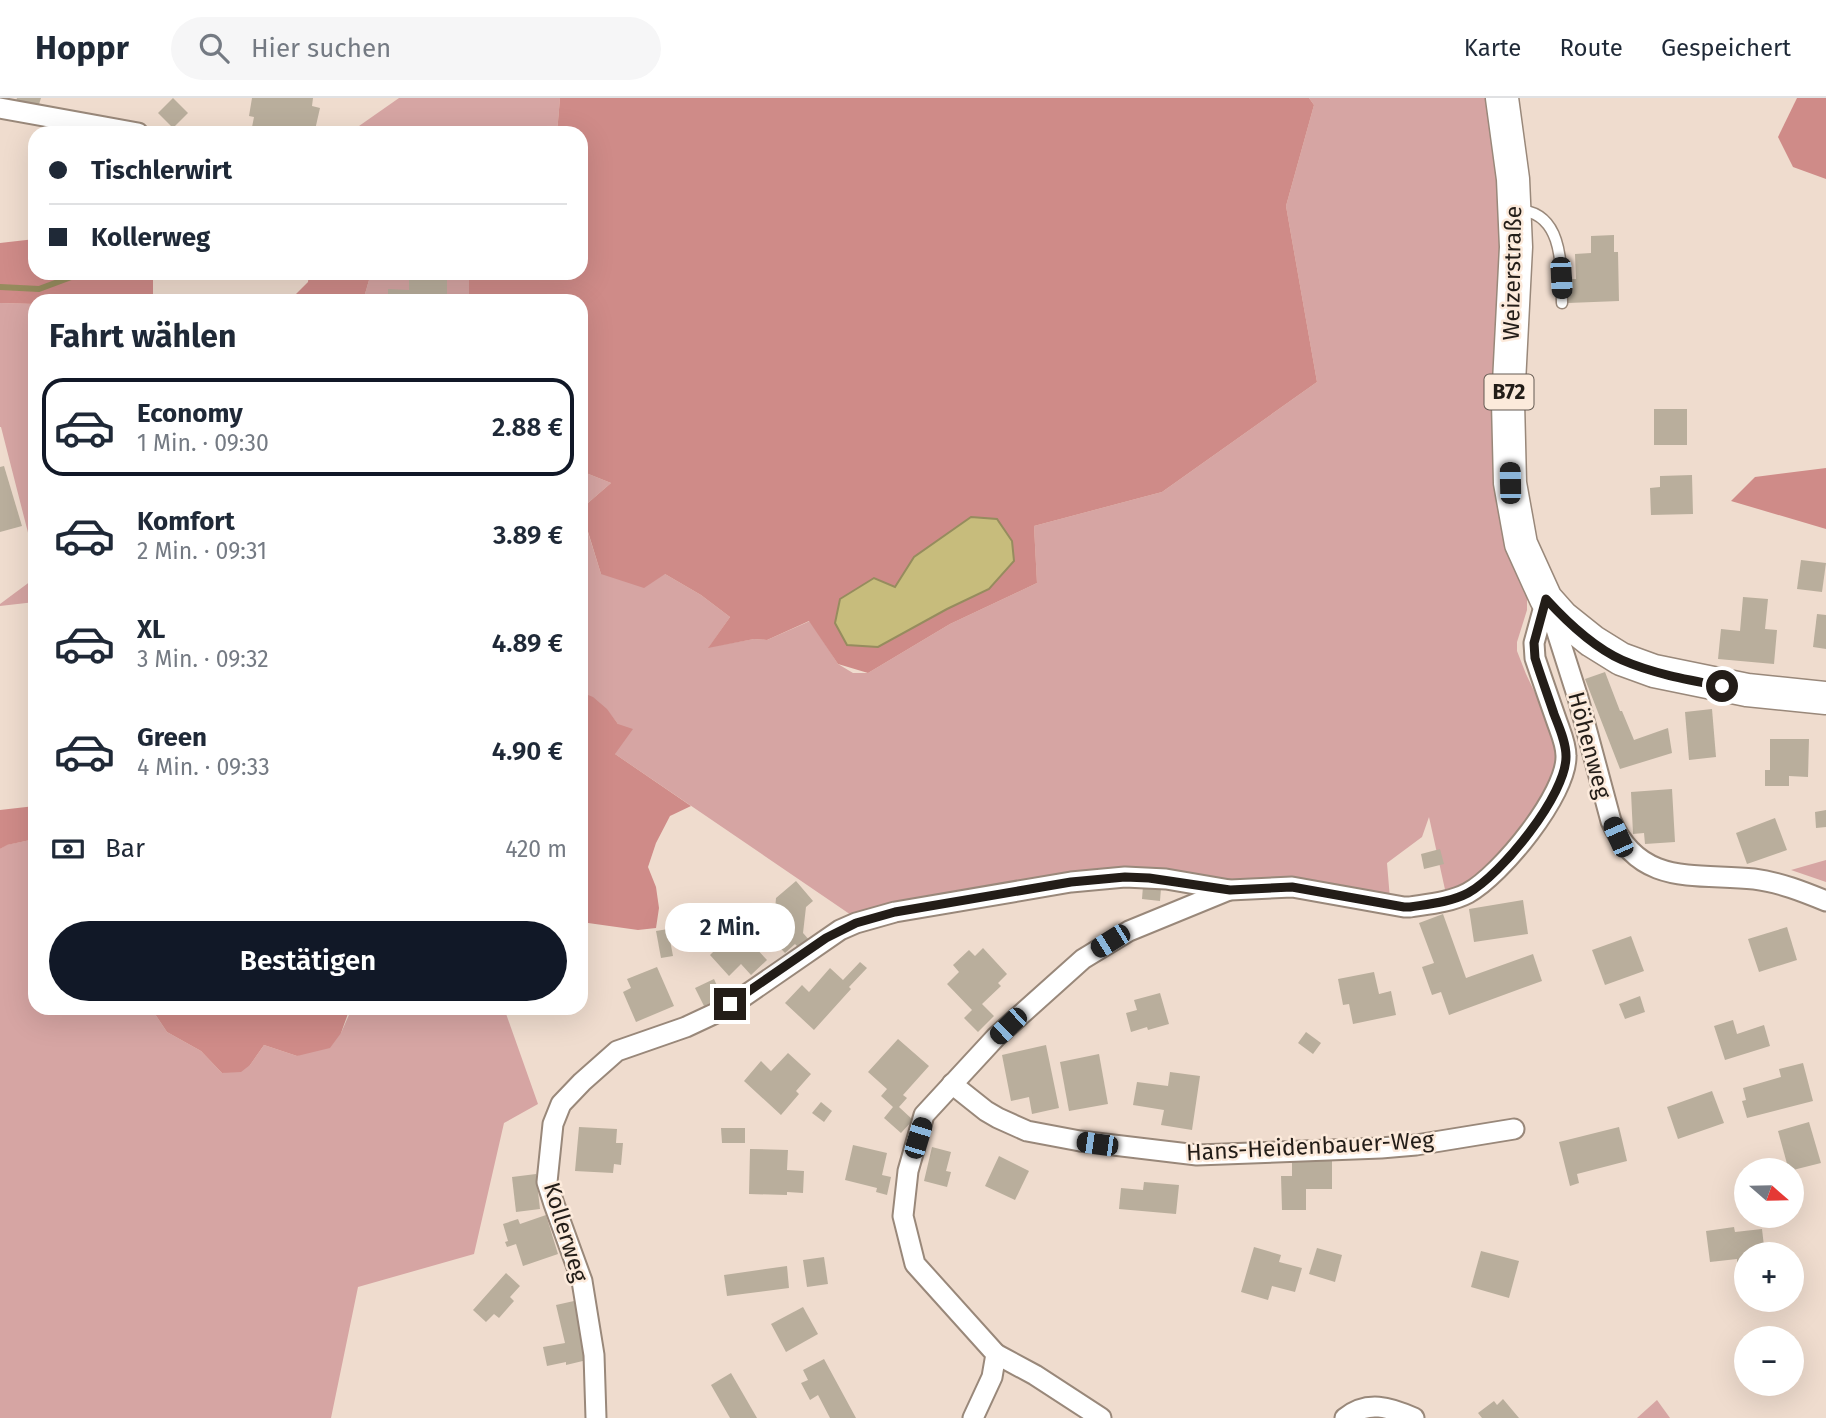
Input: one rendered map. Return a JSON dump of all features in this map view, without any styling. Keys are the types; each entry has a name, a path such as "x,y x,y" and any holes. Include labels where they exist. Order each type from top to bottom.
{"main road":[{"name":"Weizerstraße","path":"1502,98 1512,167 1516,247 1508,402 1510,483 1521,544 1546,599 1562,617 1620,659 1654,671 1747,690 1826,698"}],"street":[{"path":"0,108 104,126"},
{"name":"Kollerweg","path":"596,1418 594,1355 582,1281 547,1182 553,1124 561,1104 617,1051 686,1027 718,1012 840,930 876,916 982,896 1101,879 1149,878 1230,890 1292,887 1410,907 1454,899 1468,893 1498,868 1528,835 1558,786 1566,765 1565,745 1535,658 1534,643 1546,599"},
{"name":"Höhenweg","path":"1546,599 1578,698 1605,803 1618,837 1625,847 1635,856 1665,871 1708,878 1756,879 1802,891 1826,901"},
{"name":"Kollerweg","path":"1101,1418 1035,1375 996,1354 915,1264 903,1216 908,1171 925,1115 1021,1013 1083,960 1129,931 1230,890"},
{"name":"Hans-Heidenbauer-Weg","path":"953,1084 986,1111 1027,1131 1057,1138 1197,1155 1381,1148 1514,1129"},
{"path":"973,1418 992,1377 996,1354"},
{"path":"1345,1418 1355,1411 1374,1406 1394,1409 1414,1418"}],"lane":[{"path":"1514,210 1538,215 1557,240 1562,303"}],"shaded area":[{"path":"399,98 560,98 558,126 359,126"},
{"path":"560,98 1309,98 1314,105 1286,206 1317,382 1162,492 1034,526 1037,583 950,624 868,673 838,664 809,621 767,640 754,639 708,648 730,617 701,595 665,574 644,588 601,574 588,532 588,503 611,483 588,474 588,294 469,294 469,280 588,280 588,126 558,126","holes":["895,587 989,589 947,609"]},
{"path":"1309,98 1489,98 1495,143 1527,590 1527,610 1517,642 1517,651 1557,739 1560,757 1537,811 1479,878 1446,894 1429,817 1422,837 1387,863 1390,899 1153,871 854,917 615,754 618,724 602,705 588,696 588,532 601,574 665,574 701,595 730,617 709,647 754,639 767,640 810,621 838,664 853,673 868,673 950,624 1037,583 1034,526 1162,492 1317,382 1286,206 1314,105"},
{"path":"1797,98 1826,98 1826,179 1793,167 1778,137"},
{"path":"28,240 28,280 153,280 153,294 28,294 28,304 0,303 0,243"},
{"path":"369,280 469,280 469,294 365,294"},
{"path":"369,280 365,294 296,294 308,282"},
{"path":"0,303 28,304 28,533 0,427"},
{"path":"1826,468 1826,529 1731,501 1755,477"},
{"path":"588,474 611,483 588,503"},
{"path":"971,517 997,519 1012,541 1014,561 989,589 878,647 847,645 835,623 840,599 874,578 895,587 914,557"},
{"path":"28,583 28,603 0,604"},
{"path":"588,695 607,709 618,724 633,729 615,754 691,806 670,816 656,843 648,867 656,887 659,908 656,928 638,930 588,923"},
{"path":"28,807 28,840 0,849 0,810"},
{"path":"28,840 28,1015 156,1015 167,1032 201,1051 222,1073 250,1065 264,1045 297,1056 341,1033 349,1015 506,1015 538,1104 504,1123 474,1254 358,1287 331,1418 0,1418 0,849"},
{"path":"1826,860 1826,882 1791,870"},
{"path":"156,1015 347,1015 341,1033 330,1048 297,1056 264,1045 250,1065 241,1072 222,1073 201,1051 167,1032"},
{"path":"1657,1400 1670,1418 1637,1418"}],"building":[{"path":"17,98 41,98 37,111 15,104"},
{"path":"173,98 188,113 175,126 171,126 158,113"},
{"path":"252,98 313,98 312,106 320,108 316,126 252,126 254,117 249,116"},
{"path":"1614,235 1614,252 1618,252 1619,301 1568,303 1567,279 1576,279 1575,254 1591,253 1591,236"},
{"path":"409,280 447,280 447,294 388,294 388,289 409,290"},
{"path":"1654,409 1687,409 1687,445 1654,445"},
{"path":"4,466 22,526 0,532 0,467"},
{"path":"1692,475 1693,514 1651,515 1650,488 1660,487 1660,476"},
{"path":"1801,560 1826,563 1822,592 1797,589"},
{"path":"1743,597 1768,599 1765,629 1777,630 1774,664 1718,659 1721,629 1740,631"},
{"path":"1817,614 1826,615 1826,649 1813,647"},
{"path":"1605,672 1634,740 1668,728 1672,753 1620,769 1585,679"},
{"path":"1712,709 1716,757 1689,760 1685,712"},
{"path":"1770,739 1809,739 1808,777 1789,776 1789,786 1765,786 1765,770 1770,770"},
{"path":"1672,789 1675,842 1645,844 1644,833 1633,834 1631,792"},
{"path":"1826,810 1826,827 1816,828 1815,812"},
{"path":"1775,818 1787,850 1747,864 1736,833"},
{"path":"1440,849 1444,864 1424,869 1421,854"},
{"path":"796,881 813,901 806,907 803,933 810,941 801,950 795,944 785,953 764,931 774,921 776,898"},
{"path":"1143,886 1161,888 1160,901 1142,899"},
{"path":"1523,900 1528,934 1474,942 1469,909"},
{"path":"1443,914 1466,978 1533,954 1542,981 1449,1015 1441,992 1432,995 1422,967 1434,963 1419,923"},
{"path":"1787,927 1797,960 1759,972 1748,939"},
{"path":"737,928 767,960 751,975 741,964 729,976 710,955 719,946 716,942 728,930 731,934"},
{"path":"668,929 673,956 661,958 656,931"},
{"path":"1631,936 1644,971 1605,985 1592,950"},
{"path":"983,948 1007,974 998,983 1001,986 982,1004 994,1016 978,1032 964,1018 972,1010 947,984 959,972 953,965 969,950 975,956"},
{"path":"860,962 867,968 814,1030 785,1003 802,985 809,992 830,968 843,980"},
{"path":"657,967 674,1006 636,1022 623,992 631,988 627,979"},
{"path":"1374,972 1379,994 1391,991 1396,1015 1353,1024 1349,1004 1343,1005 1338,979"},
{"path":"714,979 722,997 704,1006 695,988"},
{"path":"1160,993 1169,1024 1131,1032 1126,1013 1137,1010 1134,1000"},
{"path":"1640,996 1645,1012 1625,1019 1619,1004"},
{"path":"1733,1020 1737,1034 1764,1025 1770,1046 1725,1060 1714,1026"},
{"path":"1306,1032 1321,1043 1313,1054 1298,1043"},
{"path":"898,1039 929,1066 903,1095 907,1098 899,1107 913,1120 901,1133 884,1118 893,1107 881,1096 887,1089 868,1072"},
{"path":"1046,1045 1059,1108 1032,1114 1029,1097 1011,1101 1002,1055"},
{"path":"788,1053 811,1074 796,1091 799,1094 781,1115 744,1081 761,1061 771,1071"},
{"path":"1099,1054 1108,1104 1069,1111 1060,1062"},
{"path":"1803,1063 1813,1101 1747,1118 1742,1101 1746,1100 1743,1088 1781,1077 1779,1069"},
{"path":"1170,1072 1200,1076 1192,1130 1161,1125 1164,1110 1133,1105 1137,1082 1168,1086"},
{"path":"1712,1091 1724,1123 1678,1139 1667,1107"},
{"path":"821,1102 832,1111 824,1122 812,1113"},
{"path":"1809,1122 1821,1163 1804,1167 1804,1158 1785,1158 1778,1131"},
{"path":"579,1127 617,1129 616,1143 623,1143 621,1165 614,1164 613,1173 575,1171"},
{"path":"1619,1127 1627,1161 1577,1174 1579,1183 1570,1186 1559,1142"},
{"path":"721,1128 745,1128 745,1143 722,1143"},
{"path":"853,1145 887,1153 882,1175 891,1177 887,1195 876,1192 877,1188 845,1180"},
{"path":"932,1147 951,1152 946,1171 951,1172 947,1187 924,1181"},
{"path":"750,1149 788,1150 787,1170 804,1171 803,1193 749,1194"},
{"path":"999,1156 1029,1171 1015,1200 985,1186"},
{"path":"1332,1158 1332,1189 1306,1189 1306,1210 1282,1210 1281,1176 1292,1176 1292,1159"},
{"path":"536,1174 540,1209 516,1212 512,1177"},
{"path":"1144,1182 1179,1185 1176,1214 1119,1209 1121,1188 1143,1190"},
{"path":"546,1215 558,1254 523,1266 516,1244 507,1247 503,1224 518,1219 520,1224"},
{"path":"1734,1227 1735,1232 1762,1229 1764,1242 1734,1242 1734,1259 1710,1262 1706,1231"},
{"path":"1254,1247 1281,1255 1279,1262 1302,1268 1295,1292 1272,1286 1268,1300 1241,1292"},
{"path":"1317,1248 1342,1255 1335,1282 1309,1274"},
{"path":"1481,1251 1519,1261 1509,1298 1471,1287"},
{"path":"824,1257 828,1284 807,1287 803,1260"},
{"path":"787,1266 789,1288 727,1296 724,1275"},
{"path":"506,1273 520,1286 510,1297 514,1301 499,1318 494,1314 486,1322 473,1310"},
{"path":"574,1301 587,1360 547,1366 543,1347 565,1343 556,1305"},
{"path":"803,1307 818,1334 786,1352 771,1324"},
{"path":"824,1359 856,1418 830,1418 818,1395 810,1400 801,1383 808,1380 803,1370"},
{"path":"731,1373 757,1418 730,1418 711,1385"},
{"path":"1503,1399 1519,1418 1482,1418 1478,1413 1494,1401 1497,1405"}],"waterway":[{"path":"0,287 39,289 63,280"}],"route":[{"path":"730,1004 826,938 856,923 895,912 1071,882 1125,877 1166,879 1230,890 1292,887 1404,907 1454,899 1468,893 1498,868 1528,835 1551,800 1566,765 1565,745 1535,658 1534,643 1546,599 1562,617 1620,659 1654,671 1722,686"}]}
